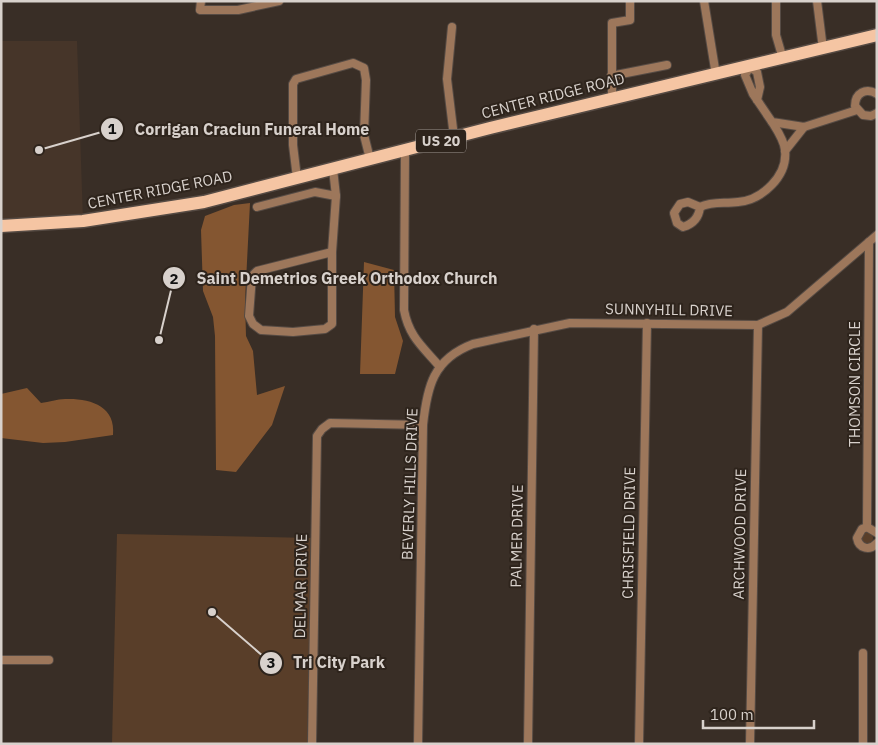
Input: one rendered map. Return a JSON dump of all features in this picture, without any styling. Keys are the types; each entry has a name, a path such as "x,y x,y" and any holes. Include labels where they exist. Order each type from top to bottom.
{"main road":[{"name":"CENTER RIDGE ROAD","path":"1,226 74,222 126,216 204,202 612,98 750,67 877,35"}],"street":[{"path":"201,1 200,10 238,10 279,1"},
{"path":"612,98 610,76 612,22 630,20 630,1"},
{"path":"704,1 716,75"},
{"path":"776,1 776,35 783,59"},
{"path":"817,1 823,49"},
{"path":"452,27 446,79 454,138"},
{"path":"297,178 293,145 293,84 296,79 353,63 364,68 366,80 364,135 370,159"},
{"path":"610,76 667,65"},
{"path":"750,67 745,75 757,100 780,136 785,151"},
{"path":"877,94 868,90 860,94 855,101 857,110 867,117 877,114"},
{"path":"772,122 804,127 857,110"},
{"path":"700,207 710,203 739,202 755,198 766,190 778,178 785,151 804,127"},
{"path":"405,151 404,310 407,327 419,345 440,366"},
{"path":"332,252 257,271 252,276 250,316 252,324 261,330 293,332 325,329 332,324 332,252 336,196 333,169"},
{"path":"257,208 315,192 336,196"},
{"name":"SUNNYHILL DRIVE","path":"440,366 462,348 534,329 570,322 758,325 787,312 877,236"},
{"name":"THOMSON CIRCLE","path":"870,242 868,527 860,531 858,542 866,548 872,547 877,543"},
{"name":"CHRISFIELD DRIVE","path":"639,744 647,322"},
{"name":"ARCHWOOD DRIVE","path":"750,744 758,325"},
{"name":"PALMER DRIVE","path":"528,744 534,329"},
{"name":"BEVERLY HILLS DRIVE","path":"418,744 423,425 427,393 431,381 440,366"},
{"name":"DELMAR DRIVE","path":"312,744 316,443 322,429 330,423 423,425"},
{"path":"868,527 877,533"},
{"path":"863,653 863,744"},
{"path":"1,660 49,660"}],"shaded area":[{"path":"1,41 77,41 83,221 3,226"},
{"path":"250,203 245,301 246,336 253,351 257,395 285,386 272,425 236,472 216,470 215,336 213,317 203,291 201,230 205,216 234,205"},
{"path":"364,262 394,270 395,317 403,341 395,374 360,374"},
{"path":"27,388 41,403 74,399 92,402 100,406 110,417 113,425 113,435 65,442 43,443 1,438 1,394"},
{"path":"867,532 873,538 867,544 861,538"},
{"path":"117,534 311,538 307,744 112,744"}],"place":[{"name":"Corrigan Craciun Funeral Home","path":"39,150"},
{"name":"Saint Demetrios Greek Orthodox Church","path":"159,340"},
{"name":"Tri City Park","path":"212,612"}]}
